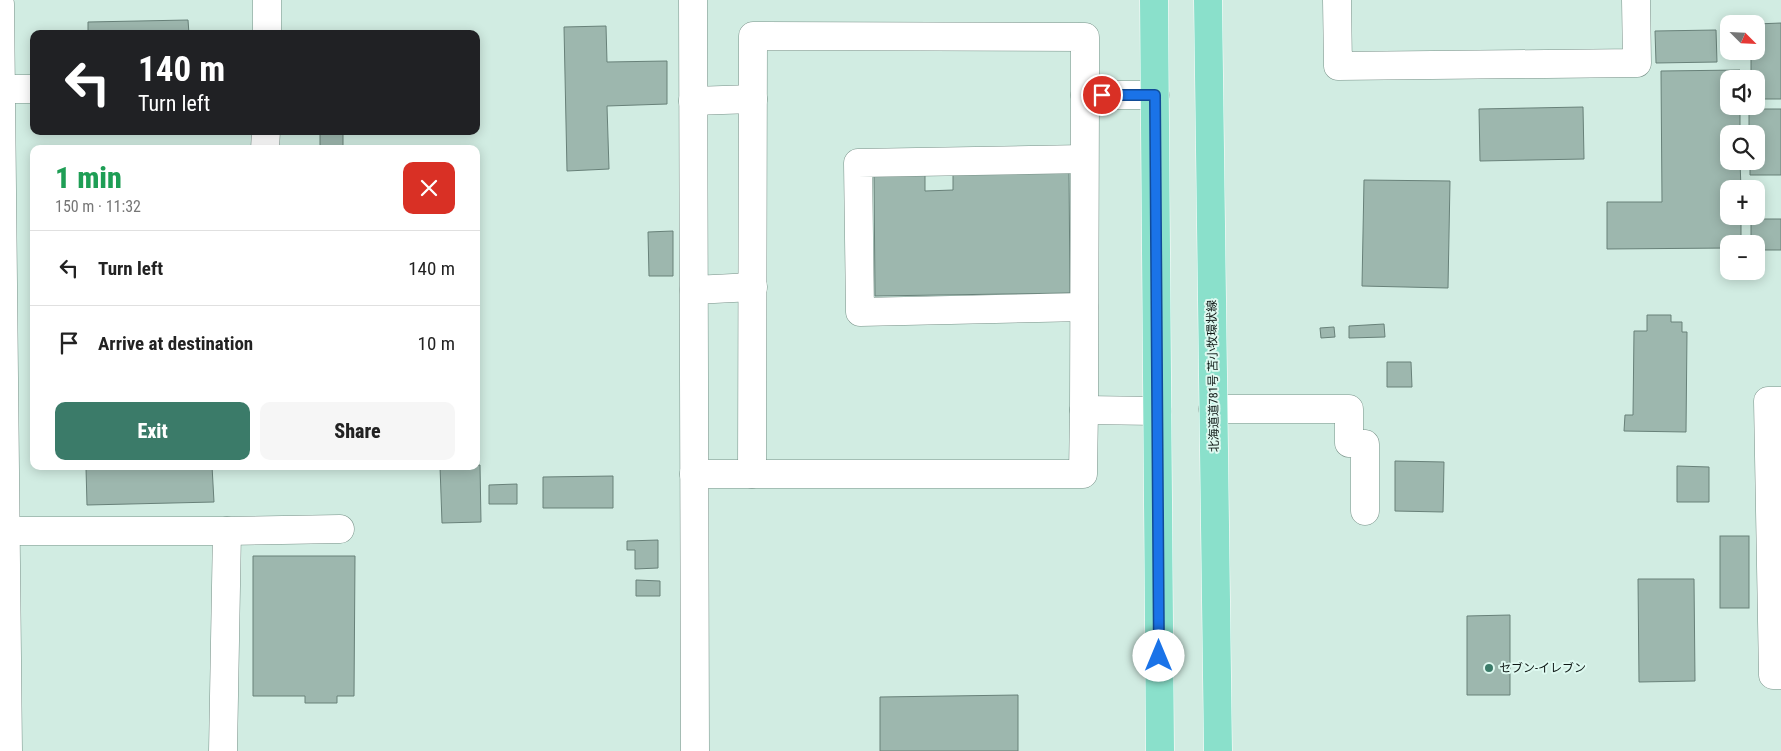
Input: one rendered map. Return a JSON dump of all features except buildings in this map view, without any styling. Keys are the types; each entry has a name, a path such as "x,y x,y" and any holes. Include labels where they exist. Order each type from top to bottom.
{"main road":[{"path":"1154,0 1160,751"},
{"name":"北海道道781号 苫小牧環状線","path":"1208,0 1218,751"}],"street":[{"path":"267,0 267,30"},
{"path":"693,0 695,751"},
{"path":"1337,0 1338,66 1637,63 1636,0"},
{"path":"0,4 8,751"},
{"path":"694,474 752,474 1083,474 1084,37 753,36 752,474"},
{"path":"2,89 30,88"},
{"path":"1085,95 1155,95"},
{"path":"693,101 753,99"},
{"path":"1084,159 858,163 860,312 1084,307"},
{"path":"694,290 753,288"},
{"path":"1781,401 1768,401 1773,675 1781,675"},
{"path":"1213,409 1348,409 1348,443 1364,444 1365,511"},
{"path":"1084,410 1157,411"},
{"path":"6,531 340,529"},
{"path":"223,751 227,531"}],"place":[{"name":"セブン-イレブン","path":"1489,668"}],"route":[{"path":"1102,95 1155,95 1159,656"}]}
